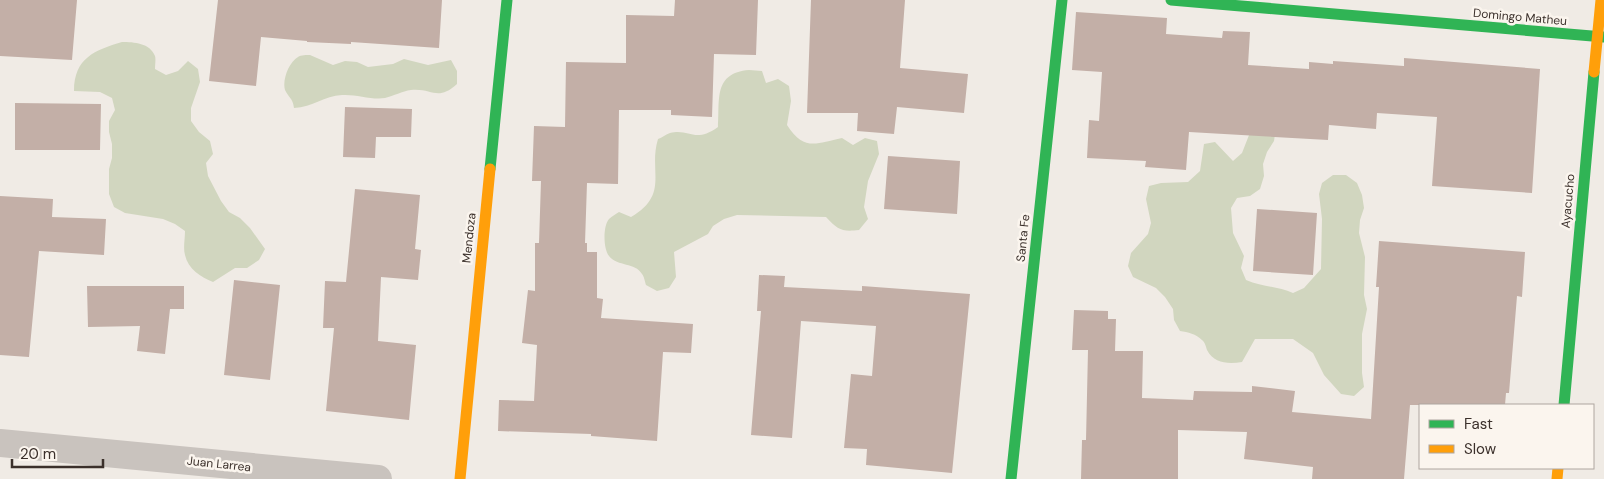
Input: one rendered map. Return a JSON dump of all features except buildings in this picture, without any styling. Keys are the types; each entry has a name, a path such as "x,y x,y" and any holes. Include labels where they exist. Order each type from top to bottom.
{"street":[{"name":"Mendoza","path":"460,479 507,0"},
{"name":"Santa Fe","path":"1011,479 1062,0"},
{"name":"Domingo Matheu","path":"1171,0 1601,37"},
{"name":"Ayacucho","path":"1564,404 1601,37 1601,0"},
{"name":"Juan Larrea","path":"0,442 378,479"}],"green space":[{"path":"122,42 136,43 149,48 155,56 155,69 166,75 178,71 188,61 198,69 200,82 191,108 191,121 199,132 210,141 213,154 206,163 208,176 229,212 240,218 250,228 265,249 259,260 247,268 235,268 213,282 208,280 196,272 187,260 184,249 185,231 163,219 125,213 114,207 109,194 112,144 109,121 115,110 112,98 100,92 74,91 75,80 82,63 95,52"},
{"path":"310,55 333,65 345,61 357,62 368,67 393,64 404,59 428,65 451,60 457,71 457,84 439,93 411,90 385,98 342,95 294,108 292,100 285,90 285,76 295,59"},
{"path":"749,70 762,71 766,83 778,79 789,86 791,101 787,125 799,139 811,144 842,138 853,145 865,138 877,141 879,154 868,181 864,207 868,219 859,230 848,231 837,227 826,217 737,215 724,219 713,226 708,234 674,252 676,277 669,288 657,291 646,285 639,270 617,262 609,256 605,243 607,222 619,212 631,217 650,200 654,191 658,139 677,132 703,134 718,127 719,98 724,82 729,76 737,72"},
{"path":"1276,128 1274,141 1267,152 1263,164 1264,176 1260,189 1250,196 1237,198 1231,208 1233,233 1244,256 1241,268 1246,280 1252,282 1293,293 1304,288 1321,269 1322,219 1319,194 1322,183 1333,175 1346,175 1357,183 1362,195 1364,208 1360,220 1359,233 1365,257 1364,295 1367,309 1362,334 1364,387 1354,396 1341,394 1324,375 1313,353 1293,339 1255,339 1242,362 1227,363 1214,358 1210,355 1200,338 1180,331 1174,320 1173,309 1165,297 1156,288 1133,277 1128,266 1131,253 1148,234 1151,223 1146,199 1149,186 1161,183 1188,182 1200,171 1204,144 1215,142 1233,161 1242,153 1251,130"}],"traffic: fast":[{"path":"490,169 507,0"},
{"path":"1011,479 1062,0"},
{"path":"1171,0 1604,37"},
{"path":"1564,404 1594,72"}],"traffic: slow":[{"path":"1594,72 1601,0"},
{"path":"460,479 490,169"},
{"path":"1557,479 1558,469"}]}
